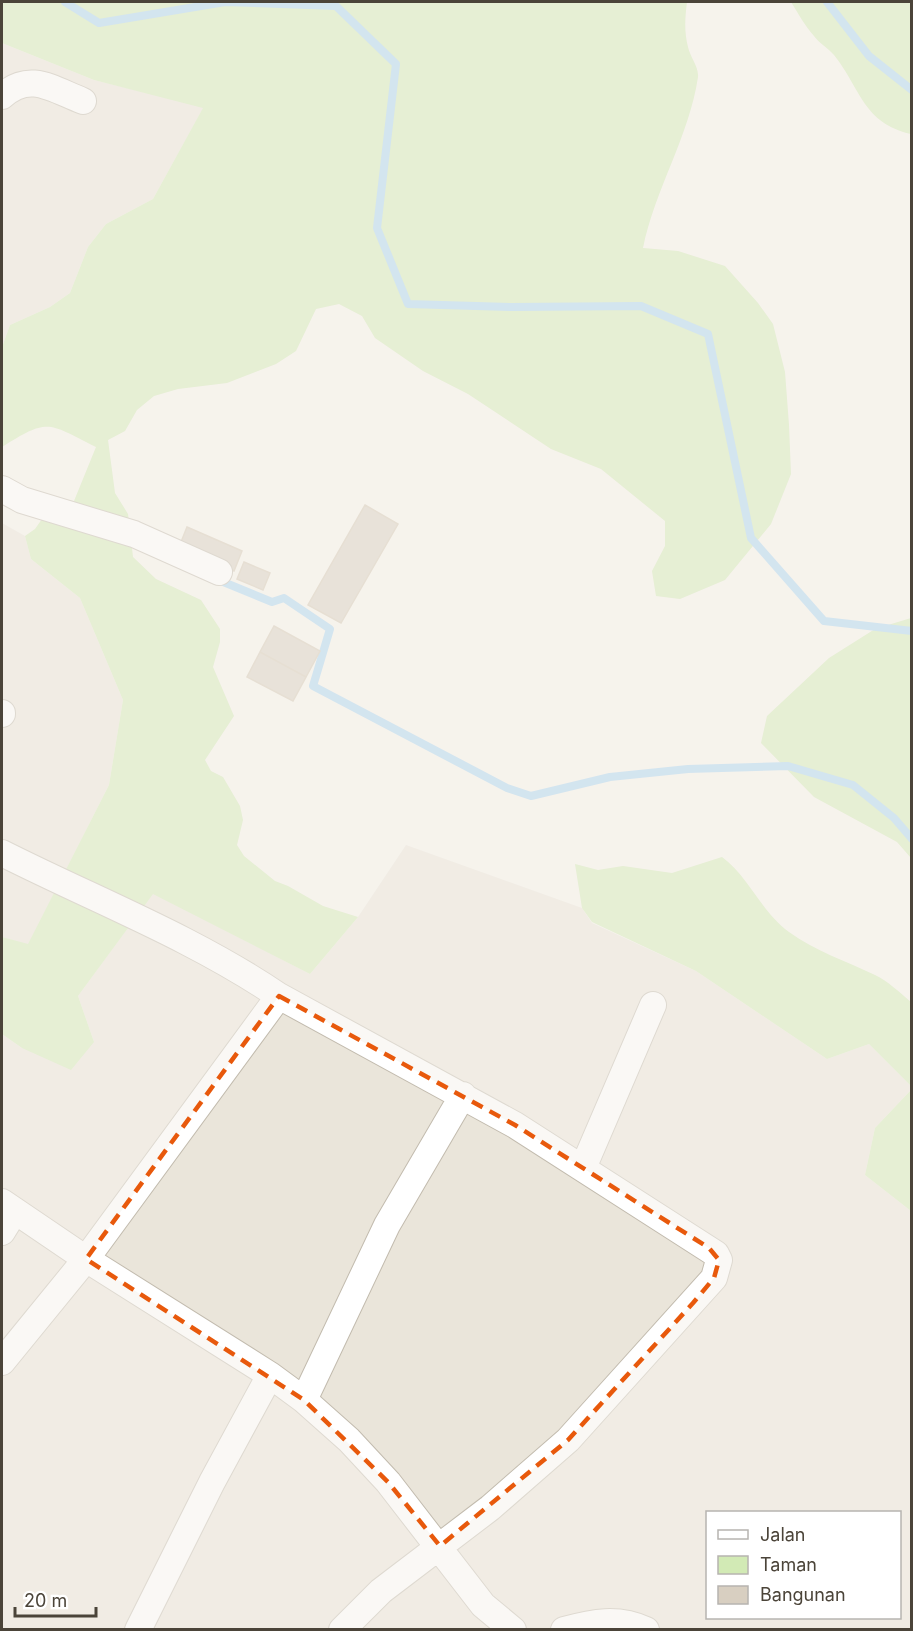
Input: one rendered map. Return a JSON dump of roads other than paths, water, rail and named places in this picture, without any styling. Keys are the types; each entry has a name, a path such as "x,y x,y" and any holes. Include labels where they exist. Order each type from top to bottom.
{"street":[{"path":"2,96 15,84 34,82 83,101"},
{"path":"2,489 22,500 134,534 219,572"},
{"path":"2,853 181,937 231,964 279,996 463,1095 583,1168 716,1254 719,1266 714,1278 568,1440 490,1508 381,1591 342,1629"},
{"path":"2,1362 86,1259 279,996"},
{"path":"583,1168 653,1005"},
{"path":"304,1400 387,1226 463,1095"},
{"path":"6,1215 86,1259 270,1375 304,1400 365,1456 440,1546 483,1605 513,1629"},
{"path":"138,1629 212,1482 270,1375"},
{"path":"564,1629 593,1622 615,1621 646,1629"}],"waterway":[{"path":"65,2 99,23 225,2 336,6 396,64 377,228 408,304 512,307 641,306 708,334 751,538 824,621 912,631"},
{"path":"827,2 869,56 912,90"},
{"path":"216,579 272,602 284,598 330,629 313,686 507,788 531,796 610,777 688,769 788,766 853,785 894,818 912,839"}]}
